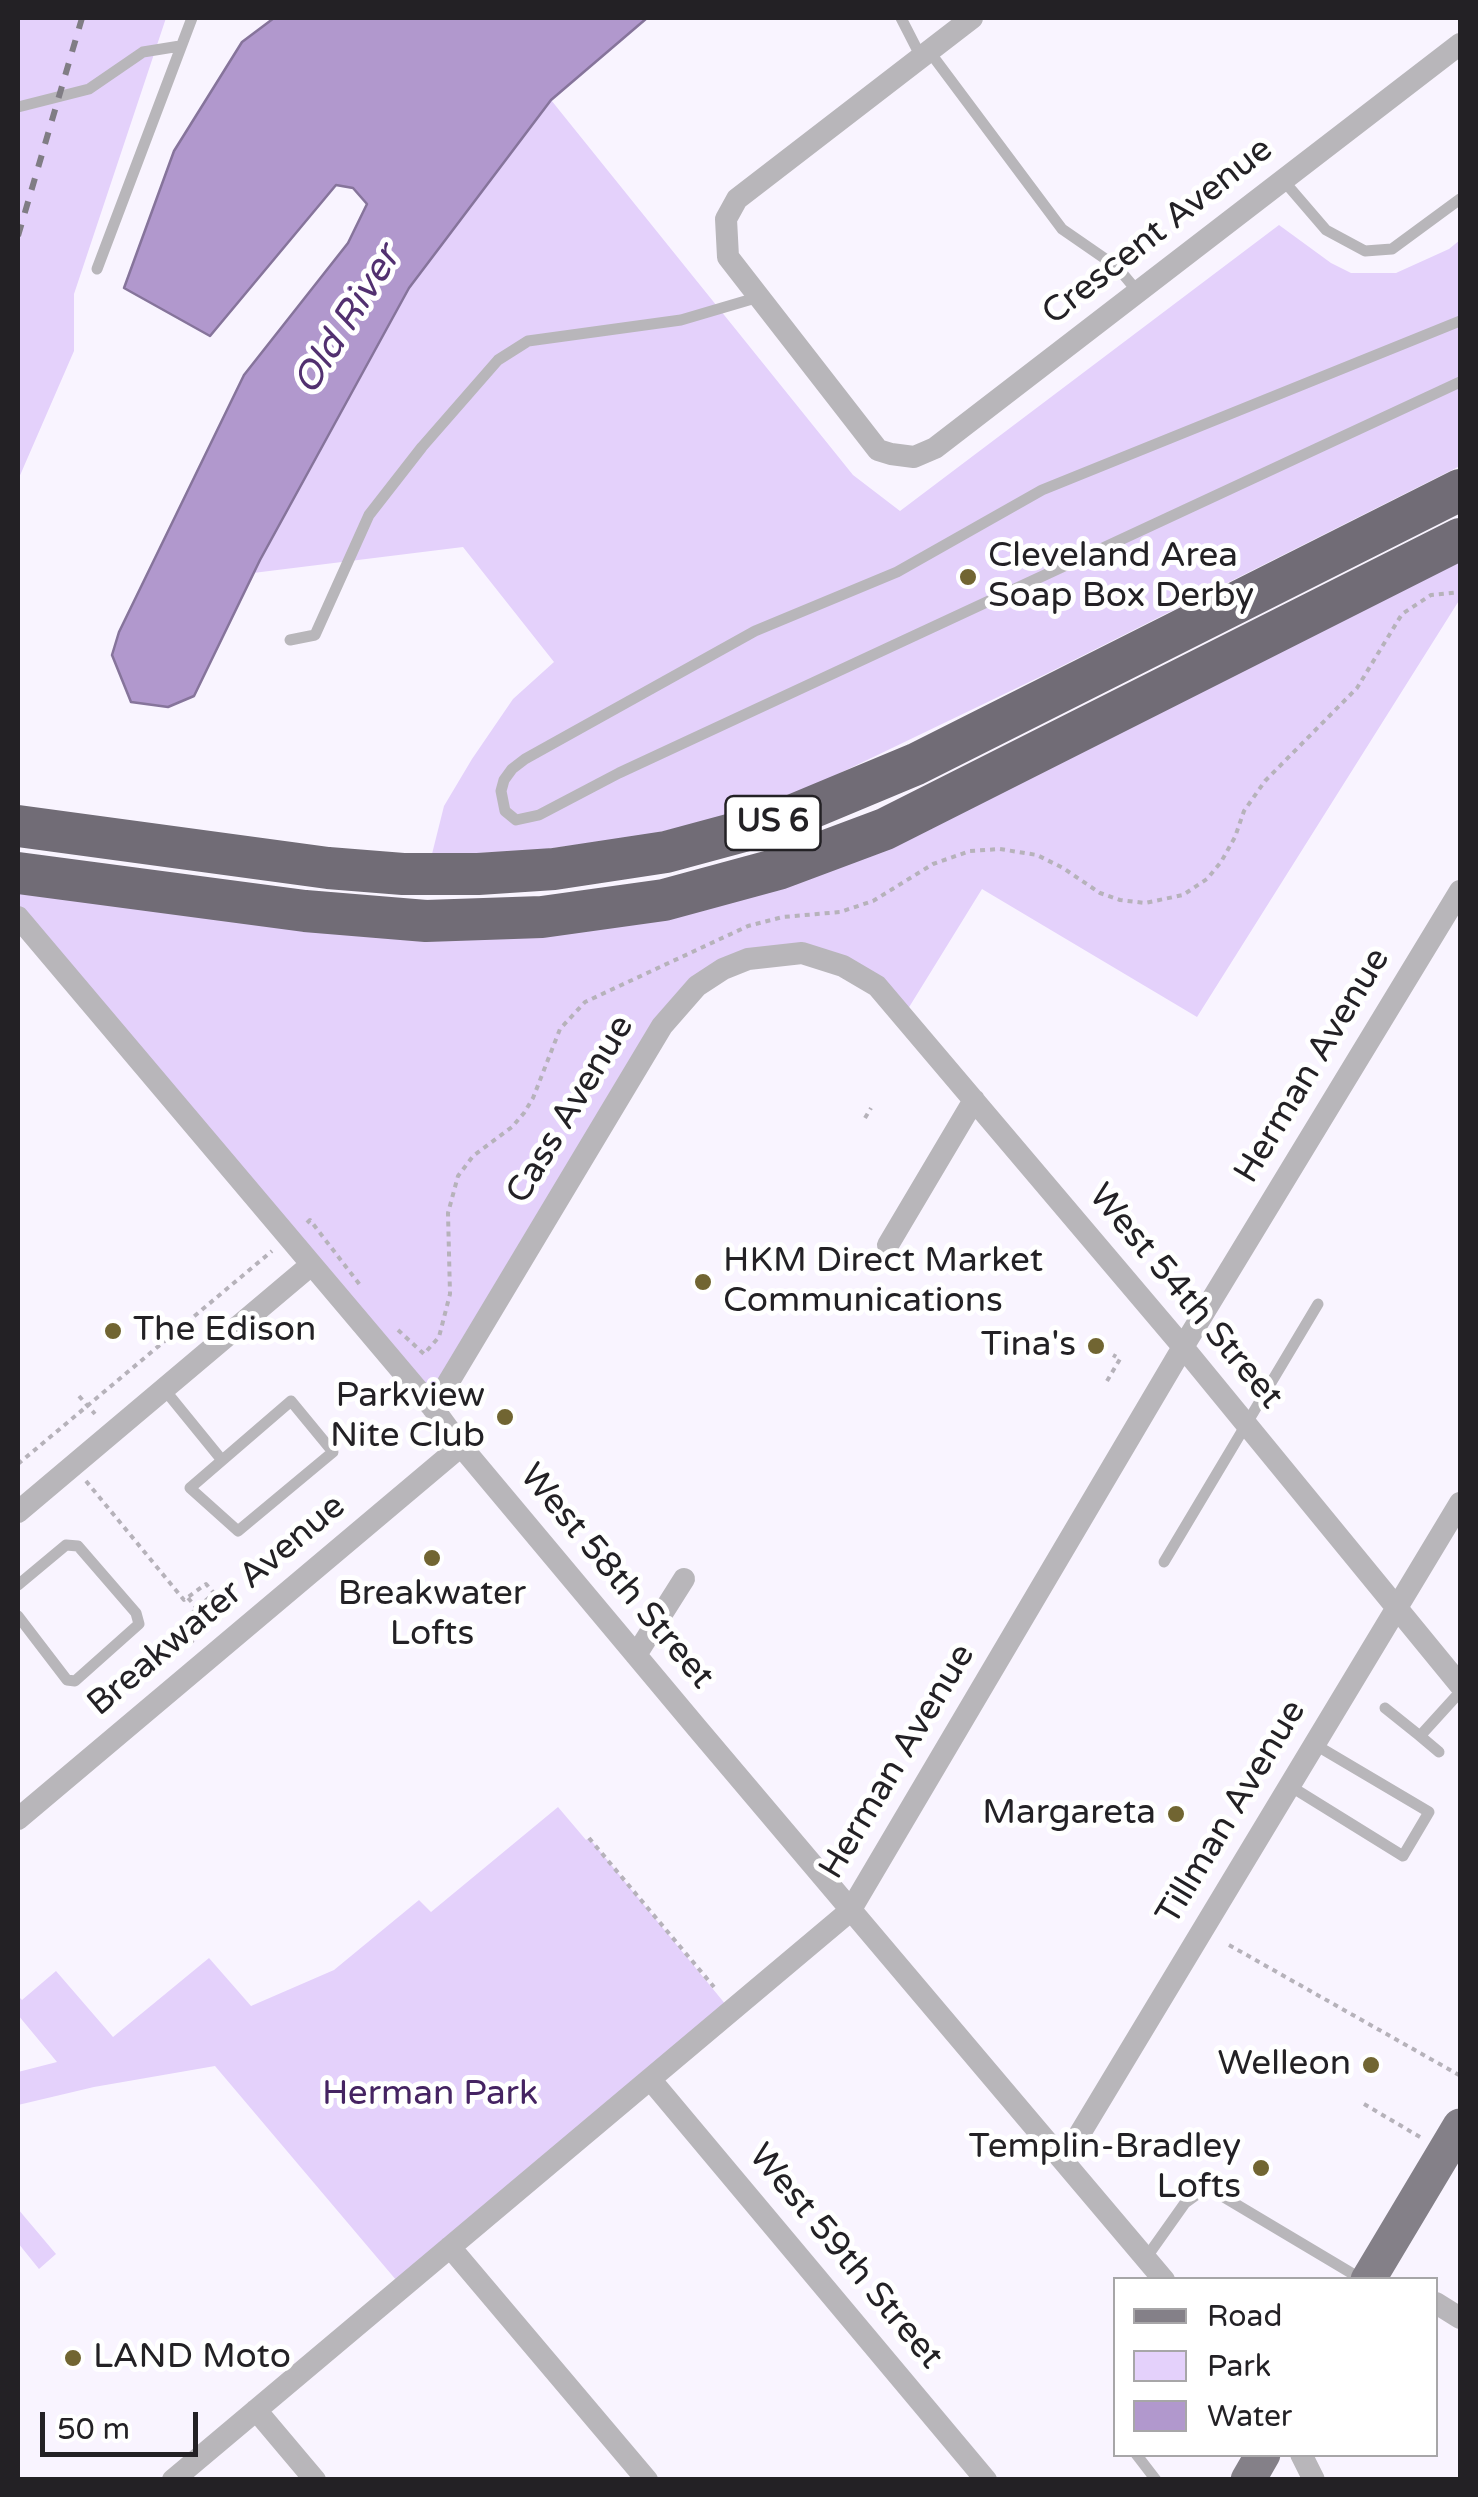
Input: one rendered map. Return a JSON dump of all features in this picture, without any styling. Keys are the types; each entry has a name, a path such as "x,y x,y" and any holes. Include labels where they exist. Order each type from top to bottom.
{"highway":[{"name":"US 6","path":"18,826 328,868 403,874 554,869 666,852 777,822 900,772 1460,490"},
{"name":"US 6","path":"18,873 305,912 426,920 542,918 684,896 778,869 886,830 1460,540"}],"main road":[{"path":"1375,2277 1460,2126"},
{"path":"1248,2480 1261,2457"}],"street":[{"path":"759,296 728,256 726,220 736,199 972,18"},
{"name":"Crescent Avenue","path":"759,296 878,450 914,457 935,448 1460,44"},
{"name":"Herman Avenue","path":"173,2480 850,1911 1183,1347 1460,891"},
{"name":"West 58th Street","path":"18,917 1162,2277"},
{"name":"Cass Avenue","path":"433,1408 662,1026 697,986 722,969 748,959 802,953 843,966"},
{"name":"West 54th Street","path":"843,966 878,986 1183,1347 1460,1688"},
{"path":"888,1244 974,1100"},
{"path":"18,1512 311,1265"},
{"name":"Breakwater Avenue","path":"18,1820 461,1446"},
{"name":"Tillman Avenue","path":"1064,2160 1460,1503"},
{"path":"636,1656 684,1579"},
{"name":"West 59th Street","path":"650,2079 986,2480"},
{"path":"450,2247 648,2480"},
{"path":"1438,2305 1460,2318"},
{"path":"256,2410 315,2480"},
{"path":"1302,2457 1314,2480"}],"lane":[{"path":"97,269 192,18"},
{"path":"902,18 925,54 1062,229 1116,267 1138,292"},
{"path":"18,108 89,89 143,52 180,46"},
{"path":"1283,180 1326,230 1365,252 1392,250 1460,199"},
{"path":"290,640 315,634 369,515 498,360 528,341 681,320 759,296"},
{"path":"1460,320 1042,490 897,572 756,632 512,768 502,791 505,811 516,820 539,816 619,773 1460,382"},
{"path":"1164,1562 1318,1304"},
{"path":"164,1388 221,1459"},
{"path":"291,1401 332,1452 238,1531 190,1488 221,1459 291,1401"},
{"path":"18,1585 66,1545 78,1546 136,1613 139,1624 75,1681 68,1680 18,1616"},
{"path":"1420,1736 1460,1688"},
{"path":"1384,1708 1438,1752"},
{"path":"1290,1786 1402,1856 1429,1812 1314,1744"},
{"path":"1146,2258 1184,2203 1207,2187 1375,2277"},
{"path":"1138,2457 1156,2480"}],"path":[{"path":"398,1330 424,1354 439,1337 450,1294 448,1213 458,1176 473,1156 512,1126 530,1106 560,1029 585,1002 748,926 783,917 840,912 873,902 933,864 970,851 1000,849 1037,855 1100,893 1120,900 1146,902 1182,895 1207,879 1221,862 1244,810 1265,780 1358,688 1402,614 1431,595 1460,592"},
{"path":"864,1118 871,1108"},
{"path":"298,1231 310,1220 365,1291"},
{"path":"18,1464 270,1252"},
{"path":"1107,1381 1120,1359 1113,1355"},
{"path":"1106,1368 1112,1372"},
{"path":"79,1396 95,1414"},
{"path":"86,1481 184,1600 206,1584 214,1594 178,1626 194,1644"},
{"path":"188,1598 214,1627"},
{"path":"589,1838 714,1987"},
{"path":"1229,1944 1459,2076"},
{"path":"1364,2104 1422,2138"}],"green space":[{"path":"18,18 166,18 74,294 74,351 18,480"},
{"name":"Cleveland Area Soap Box Derby","path":"551,100 853,475 900,511 1279,225 1351,273 1396,273 1460,240 1460,466 809,788 699,823 638,837 523,852 432,854 444,806 472,759 513,699 554,662 463,547 253,573 409,288"},
{"path":"1460,539 1460,599 1197,1017 982,889 903,1017 877,986 803,953 697,986 433,1408 18,917 18,873 305,911 703,891"},
{"name":"Herman Park","path":"558,1807 586,1840 589,1838 731,2011 402,2287 215,2066 18,2105 18,2072 57,2062 18,2015 18,1996 22,2000 56,1971 113,2037 209,1958 251,2006 334,1970 419,1900 431,1912"},
{"path":"18,2209 56,2254 39,2269 18,2243"}],"water":[{"name":"Old River","path":"274,18 647,18 551,100 409,288 260,560 194,696 168,707 131,702 112,655 119,632 244,375 348,243 367,204 353,188 336,185 210,336 124,288 174,151 242,42"}],"railway":[{"path":"18,236 82,18"}],"place":[{"name":"Cleveland Area Soap Box Derby","path":"968,577"},
{"name":"HKM Direct Market Communications","path":"703,1282"},
{"name":"The Edison","path":"113,1331"},
{"name":"Tina's","path":"1096,1346"},
{"name":"Parkview Nite Club","path":"505,1417"},
{"name":"Breakwater Lofts","path":"432,1558"},
{"name":"Margareta","path":"1176,1814"},
{"name":"Welleon","path":"1371,2065"},
{"name":"Templin-Bradley Lofts","path":"1261,2168"},
{"name":"LAND Moto","path":"73,2358"}]}
